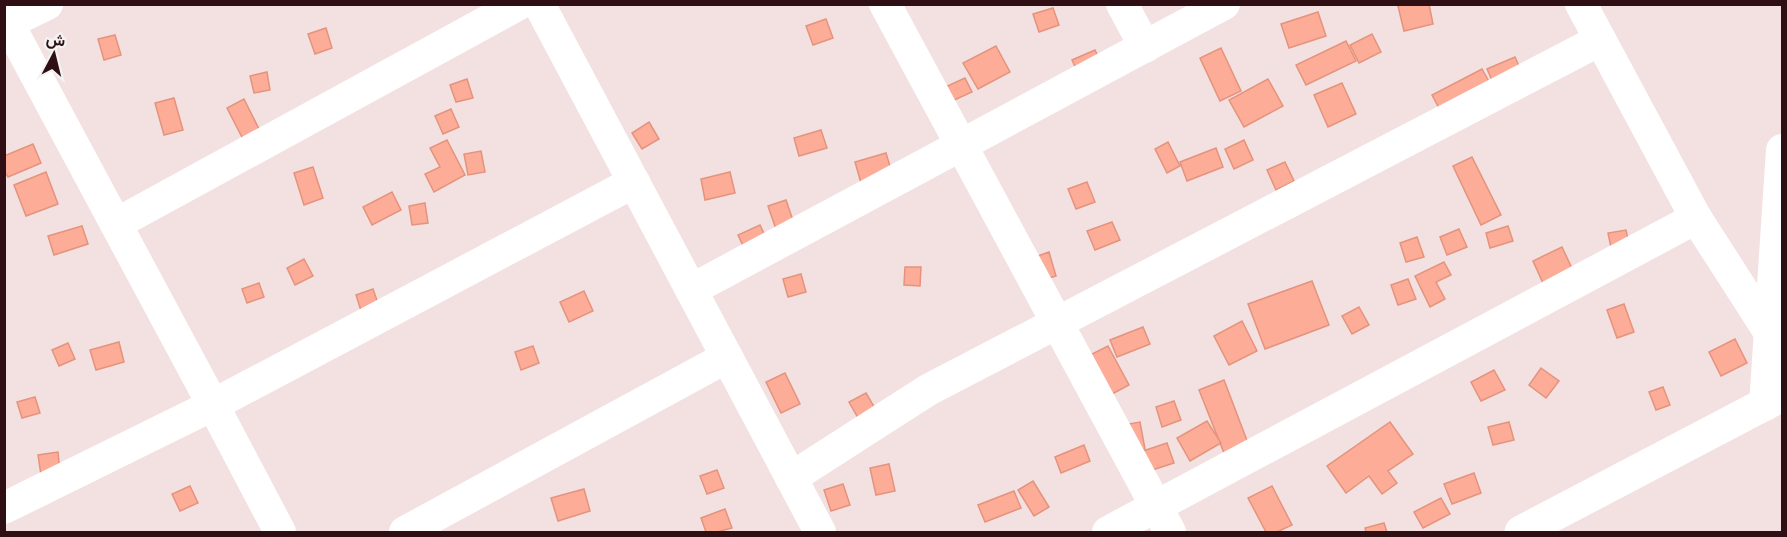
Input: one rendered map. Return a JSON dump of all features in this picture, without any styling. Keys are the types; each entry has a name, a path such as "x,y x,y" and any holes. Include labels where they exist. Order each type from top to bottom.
{"main road":[{"path":"1521,532 1774,400"}],"street":[{"path":"47,4 6,24 116,224 280,532"},
{"path":"116,224 519,4"},
{"path":"540,4 820,532"},
{"path":"885,4 1163,520"},
{"path":"1122,4 1145,47"},
{"path":"691,290 1224,4"},
{"path":"1581,4 1696,218 1770,333"},
{"path":"791,478 928,390 1600,40"},
{"path":"1774,400 1770,333 1782,150"},
{"path":"4,508 213,405 634,182"},
{"path":"1108,532 1163,520 1696,218"},
{"path":"405,532 727,357"}],"building":[{"path":"1429,4 1433,24 1404,31 1398,6"},
{"path":"1053,8 1059,25 1039,32 1033,14"},
{"path":"1318,12 1326,36 1289,48 1281,24"},
{"path":"826,19 833,38 813,45 806,26"},
{"path":"326,28 332,48 315,54 308,34"},
{"path":"1372,34 1381,52 1359,63 1350,45"},
{"path":"115,35 121,55 104,60 98,39"},
{"path":"1346,41 1356,61 1306,85 1296,65"},
{"path":"996,46 1010,72 978,89 963,63"},
{"path":"1221,48 1241,91 1220,101 1200,58"},
{"path":"1095,50 1104,69 1081,80 1072,60"},
{"path":"1515,57 1526,82 1498,94 1487,69"},
{"path":"1482,69 1497,96 1447,123 1432,95"},
{"path":"267,72 270,90 254,93 250,76"},
{"path":"965,78 972,92 950,102 943,88"},
{"path":"467,79 473,98 456,102 450,85"},
{"path":"1268,79 1283,106 1244,127 1229,100"},
{"path":"1342,83 1356,114 1328,127 1314,95"},
{"path":"174,98 183,130 164,135 155,103"},
{"path":"244,99 263,137 246,145 227,108"},
{"path":"451,109 459,127 443,134 435,116"},
{"path":"649,122 659,139 642,149 632,133"},
{"path":"821,130 827,148 799,156 794,138"},
{"path":"447,140 465,175 434,192 425,174 440,167 430,148"},
{"path":"1244,140 1253,160 1234,169 1225,149"},
{"path":"1168,142 1180,166 1167,173 1155,149"},
{"path":"33,144 41,163 8,177 4,170 4,156"},
{"path":"1216,148 1223,167 1187,181 1180,162"},
{"path":"481,151 485,172 468,175 464,154"},
{"path":"886,153 892,173 861,183 855,162"},
{"path":"1472,157 1501,215 1481,225 1453,166"},
{"path":"1285,162 1294,181 1276,190 1267,170"},
{"path":"313,167 323,198 304,205 294,173"},
{"path":"46,172 58,204 26,216 14,185"},
{"path":"730,172 735,193 705,200 701,179"},
{"path":"1087,182 1095,202 1076,209 1068,189"},
{"path":"392,192 401,210 372,225 363,207"},
{"path":"786,200 797,232 779,238 768,206"},
{"path":"425,203 428,223 412,225 409,206"},
{"path":"1112,222 1120,240 1095,250 1087,231"},
{"path":"760,225 768,242 746,252 738,235"},
{"path":"82,226 88,244 54,255 48,236"},
{"path":"1508,226 1513,241 1490,248 1486,233"},
{"path":"1459,229 1467,247 1447,255 1440,237"},
{"path":"1626,230 1631,254 1613,257 1608,233"},
{"path":"1417,237 1424,257 1406,262 1400,243"},
{"path":"1562,247 1577,279 1547,292 1533,261"},
{"path":"1049,252 1056,276 1039,281 1032,258"},
{"path":"304,259 313,276 295,285 287,268"},
{"path":"1444,262 1451,275 1436,282 1445,299 1430,307 1415,276"},
{"path":"905,267 921,267 920,286 904,285"},
{"path":"801,274 806,292 788,297 783,279"},
{"path":"1408,279 1416,299 1398,305 1391,285"},
{"path":"1312,281 1329,325 1265,349 1248,304"},
{"path":"259,283 264,297 247,303 242,289"},
{"path":"373,289 381,312 363,317 356,295"},
{"path":"584,291 593,311 569,322 560,302"},
{"path":"1624,304 1634,332 1617,338 1607,310"},
{"path":"1359,307 1369,325 1352,334 1342,316"},
{"path":"1242,321 1257,351 1229,365 1214,336"},
{"path":"1143,327 1150,344 1117,357 1110,340"},
{"path":"1735,339 1747,363 1721,376 1709,352"},
{"path":"119,342 124,362 96,370 90,350"},
{"path":"68,343 75,359 59,366 52,350"},
{"path":"533,346 539,363 521,370 515,352"},
{"path":"1108,346 1129,385 1103,399 1082,359"},
{"path":"1541,368 1559,381 1546,398 1529,385"},
{"path":"1494,370 1505,390 1481,401 1471,382"},
{"path":"785,373 800,404 781,413 766,382"},
{"path":"1224,380 1248,443 1224,453 1199,390"},
{"path":"1663,387 1670,405 1656,410 1649,392"},
{"path":"866,393 883,422 866,432 849,402"},
{"path":"35,397 40,413 22,418 17,402"},
{"path":"1174,401 1181,420 1162,427 1156,407"},
{"path":"1207,421 1221,443 1190,461 1177,438"},
{"path":"1140,422 1145,449 1129,453 1123,425"},
{"path":"1390,422 1413,454 1388,471 1397,483 1382,494 1369,476 1346,493 1327,466"},
{"path":"1509,422 1514,440 1493,445 1488,427"},
{"path":"1167,443 1174,463 1143,473 1137,453"},
{"path":"1084,445 1090,461 1061,473 1055,457"},
{"path":"58,452 60,473 41,475 38,455"},
{"path":"889,464 895,491 876,495 870,468"},
{"path":"717,470 724,488 707,494 700,476"},
{"path":"1474,473 1481,493 1452,504 1444,484"},
{"path":"1033,481 1049,507 1034,516 1018,490"},
{"path":"843,484 850,505 831,511 824,490"},
{"path":"190,486 198,503 180,511 172,494"},
{"path":"1272,486 1292,525 1277,532 1266,532 1248,498"},
{"path":"584,489 590,511 558,521 551,498"},
{"path":"1014,491 1021,508 985,522 978,505"},
{"path":"1441,498 1450,514 1423,528 1414,512"},
{"path":"725,509 732,528 706,532 701,518"},
{"path":"1384,523 1387,532 1366,532 1365,528"}]}
